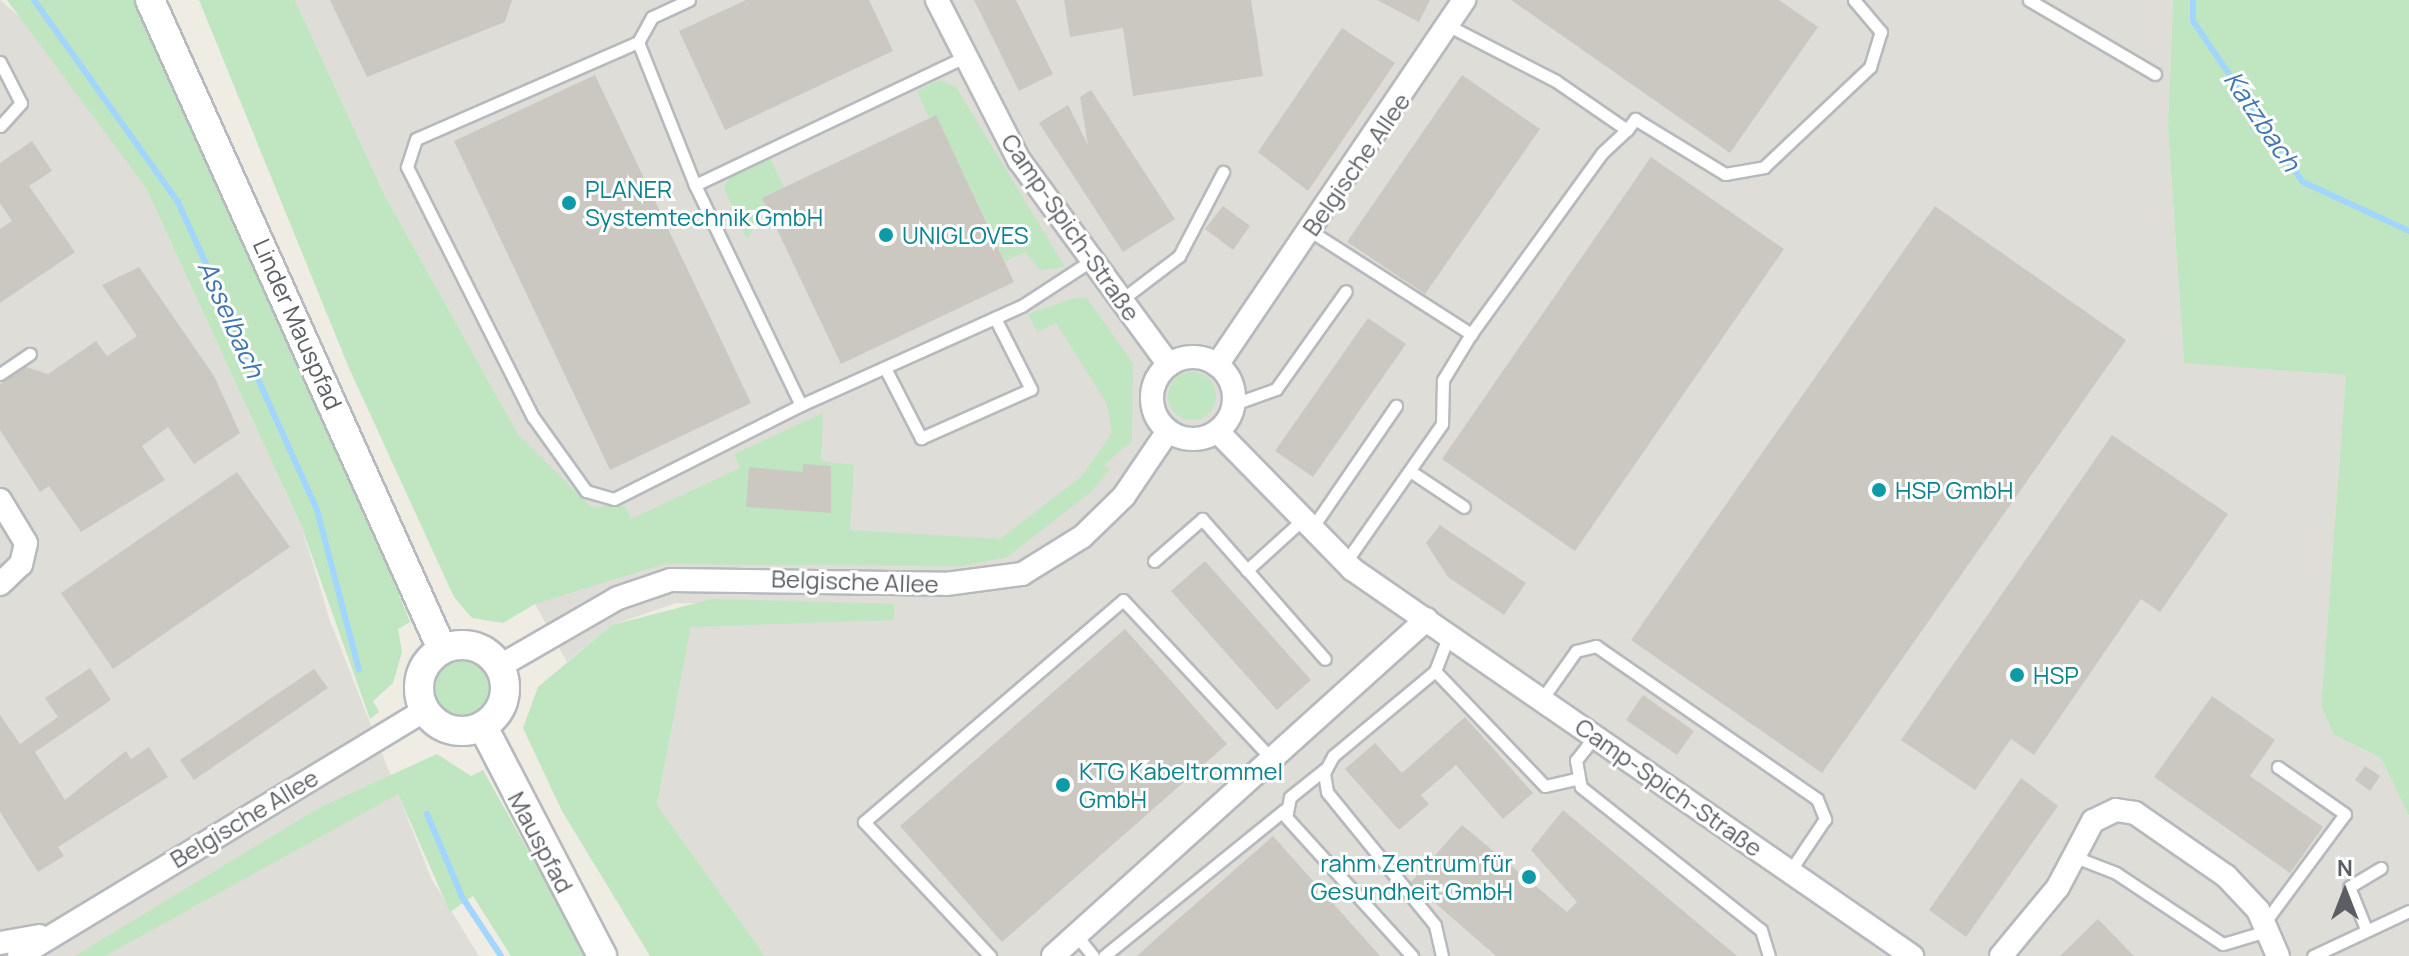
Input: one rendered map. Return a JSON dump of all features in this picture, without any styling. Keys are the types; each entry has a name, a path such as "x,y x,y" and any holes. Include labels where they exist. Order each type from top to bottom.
{"street":[{"name":"Linder Mauspfad","path":"150,0 442,649"},
{"name":"Camp-Spich-Straße","path":"937,0 963,58 1019,160 1089,262 1169,365"},
{"name":"Belgische Allee","path":"1217,365 1464,0"},
{"path":"1193,357 1217,365 1231,382 1234,404 1218,432 1192,440 1168,431 1152,398 1169,365 1193,357"},
{"name":"Belgische Allee","path":"500,666 618,598 671,580 946,584 1022,574 1082,537 1124,496 1168,431"},
{"name":"Camp-Spich-Straße","path":"1218,432 1304,527 1345,563 1912,956"},
{"path":"0,500 26,543 21,564 0,584"},
{"path":"1053,956 1427,619"},
{"path":"468,644 500,666 506,693 483,727 457,731 425,710 420,676 442,649 468,644"},
{"name":"Belgische Allee","path":"19,956 425,710"},
{"name":"Mauspfad","path":"483,727 602,956"},
{"path":"2001,956 2037,917 2075,857 2093,821 2116,810 2135,813 2226,876 2268,926 2278,956"},
{"name":"Belgische Allee","path":"0,943 63,929"}],"lane":[{"path":"689,0 652,17 638,42 416,139 407,167 421,202 533,417 586,491 614,499 801,405 995,318 1089,262"},
{"path":"1345,563 1413,473 1442,424 1443,380 1471,334 1602,153 1635,119 1725,174 1764,167 1870,67 1881,32 1854,0"},
{"path":"2029,0 2155,74"},
{"path":"1449,26 1556,81 1627,130"},
{"path":"638,42 695,185 801,405"},
{"path":"695,185 963,58"},
{"path":"0,62 21,103 0,126"},
{"path":"1121,300 1179,256 1223,172"},
{"path":"1309,230 1471,334"},
{"path":"1234,404 1276,389 1346,291"},
{"path":"885,368 921,438 1031,389 995,318"},
{"path":"0,374 30,354"},
{"path":"1247,570 1304,527 1396,406"},
{"path":"1413,473 1464,507"},
{"path":"1154,561 1202,519 1325,659"},
{"path":"990,956 864,822 1123,600 1271,758"},
{"path":"1104,956 1284,810 1435,671 1449,634"},
{"path":"1542,699 1576,651 1596,646 1817,799 1825,819 1790,871"},
{"path":"1435,671 1545,786 1576,779"},
{"path":"1576,779 1576,760 1595,736"},
{"path":"2075,857 2150,894 2223,944 2268,926 2345,814 2278,767"},
{"path":"1325,769 1327,792 1435,925 1441,955"},
{"path":"1576,779 1761,930 1769,956"},
{"path":"1284,810 1412,956"},
{"path":"2366,929 2349,887 2381,868"},
{"path":"2313,956 2409,911"},
{"path":"1076,935 1093,956"}],"shaded area":[{"path":"0,0 23,20 146,188 301,525 330,621 431,878 479,956 0,956"},
{"path":"295,0 2173,0 2168,127 2184,362 2346,375 2321,706 2334,735 2381,758 2409,816 2409,956 765,956 657,805 691,627 894,605 676,603 612,625 567,662 535,604 571,491 518,434 384,194"}],"green space":[{"path":"7,0 137,0 319,397 410,622 398,629 402,652 393,683 373,701 379,712 370,719 301,525 146,188"},
{"path":"199,0 295,0 384,194 518,434 591,507 625,506 631,519 740,468 734,454 823,413 821,461 854,465 850,530 1000,539 1082,476 1112,433 1107,404 1056,323 1037,332 1028,314 1086,297 1133,363 1132,441 1104,465 1110,469 1092,491 1007,557 962,566 664,564 535,604 503,623 472,618 454,597 349,368"},
{"path":"2173,0 2409,0 2409,816 2381,758 2334,735 2321,706 2346,375 2184,363 2168,127"},
{"path":"940,80 956,87 1065,267 1040,270 1025,252 1005,261 936,116 929,118 917,91"},
{"path":"770,158 784,187 762,198 767,208 747,239 724,188 730,177"},
{"path":"1192,372 1209,379 1216,396 1209,413 1192,420 1175,413 1168,396 1175,379"},
{"path":"712,599 894,604 894,620 691,627 657,805 765,956 650,956 562,811 523,728 538,687 612,625"},
{"path":"469,655 487,664 494,675 494,701 487,712 476,719 457,721 444,716 435,707 430,682 435,669 444,660"},
{"path":"437,754 471,776 483,770 587,956 511,956 473,896 450,912 398,794 105,956 75,956 317,809"}],"building":[{"path":"330,0 512,0 505,22 367,77"},
{"path":"746,0 869,0 893,51 725,130 679,31"},
{"path":"974,0 1016,0 1053,74 1019,91"},
{"path":"1064,0 1251,0 1263,76 1133,96 1123,28 1070,37"},
{"path":"1377,0 1430,0 1419,22"},
{"path":"1511,0 1779,0 1818,27 1730,153"},
{"path":"1342,28 1395,63 1308,191 1258,152"},
{"path":"595,75 751,403 610,470 454,141"},
{"path":"1462,75 1540,129 1425,294 1347,242"},
{"path":"1091,90 1175,219 1123,252 1039,123 1068,105 1088,145 1080,97"},
{"name":"UNIGLOVES","path":"936,115 1014,282 841,364 762,198"},
{"path":"32,141 52,171 29,186 75,252 0,303 0,229 12,221 0,203 0,163"},
{"path":"1651,157 1784,249 1575,551 1442,459"},
{"path":"1223,206 1250,226 1233,250 1205,229"},
{"name":"HSP GmbH","path":"1935,206 2126,340 1822,773 1631,640"},
{"path":"139,267 214,376 240,433 194,464 168,427 142,446 165,480 81,532 49,486 40,492 0,430 0,384 26,367 48,374 96,341 107,356 137,336 102,285"},
{"path":"1368,318 1406,344 1313,477 1275,451"},
{"name":"HSP","path":"2112,435 2228,514 2160,612 2141,599 2034,755 2011,739 1975,790 1901,740"},
{"path":"803,464 831,466 831,513 746,507 749,467 803,472"},
{"path":"237,472 290,547 113,669 61,593"},
{"path":"1440,525 1526,583 1504,615 1448,577 1426,543"},
{"name":"KTG Kabeltrommel GmbH","path":"1205,561 1311,680 1277,710 1171,591"},
{"name":"KTG Kabeltrommel GmbH","path":"1125,629 1227,744 1002,942 900,826"},
{"path":"90,668 111,700 35,752 65,800 126,751 131,759 149,747 168,777 58,847 64,856 38,872 0,812 0,715 20,744 58,717 45,698"},
{"path":"314,669 328,688 194,780 180,760"},
{"path":"1643,695 1694,731 1677,755 1626,720"},
{"path":"2212,696 2275,740 2250,776 2323,827 2290,873 2154,777"},
{"name":"rahm Zentrum für Gesundheit GmbH","path":"1465,717 1533,793 1503,819 1456,765 1421,795 1429,804 1399,830 1345,769 1375,743 1402,773"},
{"path":"2365,766 2380,776 2370,791 2355,780"},
{"path":"2021,778 2058,806 1966,937 1929,910"},
{"name":"rahm Zentrum für Gesundheit GmbH","path":"1563,810 1737,956 1496,956 1411,882 1462,825 1567,912 1577,902 1531,850"},
{"path":"1273,836 1380,956 1137,956 1168,928"},
{"path":"2098,919 2134,956 2060,956"}],"waterway":[{"name":"Asselbach","path":"34,0 178,202 317,510 359,670"},
{"name":"Katzbach","path":"2193,0 2193,21 2303,182 2409,231"},
{"path":"427,814 462,897 501,956"}],"place":[{"name":"PLANER Systemtechnik GmbH","path":"569,203"},
{"name":"UNIGLOVES","path":"886,235"},
{"name":"HSP GmbH","path":"1879,490"},
{"name":"HSP","path":"2017,675"},
{"name":"KTG Kabeltrommel GmbH","path":"1063,785"},
{"name":"rahm Zentrum für Gesundheit GmbH","path":"1529,877"}]}
